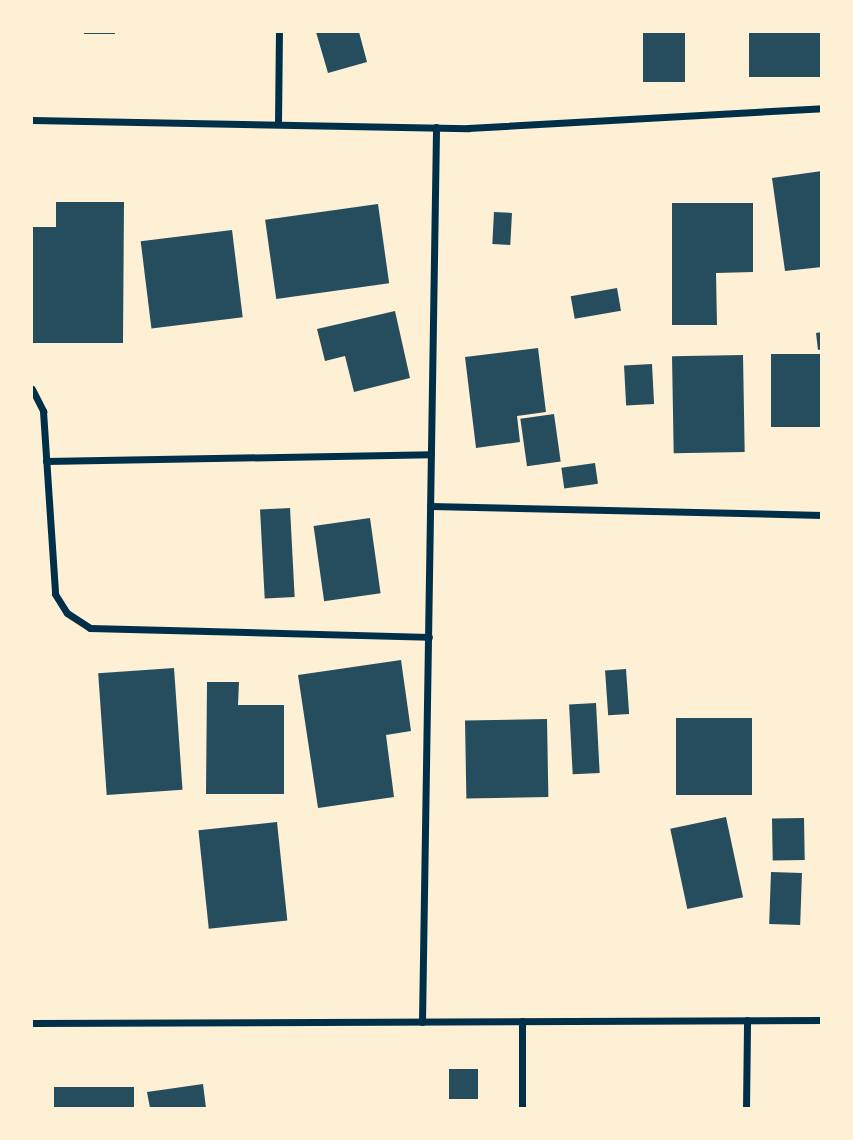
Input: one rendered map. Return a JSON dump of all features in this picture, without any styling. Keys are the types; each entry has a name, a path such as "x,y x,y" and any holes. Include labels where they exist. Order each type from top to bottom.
{"street":[{"path":"278,124 279,32"},
{"path":"32,120 436,127 700,117 821,108"},
{"path":"422,1022 436,127"},
{"path":"32,389 43,411 55,594 67,613 90,628 429,637"},
{"path":"46,461 431,454"},
{"path":"430,506 821,515"},
{"path":"746,1108 747,1020"},
{"path":"32,1023 821,1020"},
{"path":"522,1021 522,1108"}],"building":[{"path":"115,32 115,34 84,34"},
{"path":"316,32 359,32 367,62 328,73"},
{"path":"643,32 685,32 685,82 643,82"},
{"path":"749,32 822,32 822,77 749,77"},
{"path":"822,171 822,267 785,271 772,178"},
{"path":"56,202 124,202 123,343 32,343 32,227 56,227"},
{"path":"672,203 753,203 753,272 716,273 717,325 672,325"},
{"path":"378,204 389,283 276,299 265,220"},
{"path":"494,212 512,213 510,245 492,244"},
{"path":"232,230 243,317 151,329 141,241"},
{"path":"617,288 621,311 575,319 571,296"},
{"path":"395,311 410,378 354,392 345,356 325,361 317,329"},
{"path":"822,332 822,349 818,350 816,333"},
{"path":"538,348 546,412 517,416 520,442 476,448 465,357"},
{"path":"771,354 822,354 822,427 771,427"},
{"path":"743,355 745,452 674,453 672,356"},
{"path":"652,364 654,404 626,405 624,365"},
{"path":"554,414 561,462 527,466 520,419"},
{"path":"595,463 598,484 564,489 561,468"},
{"path":"290,508 295,597 265,598 260,510"},
{"path":"370,518 381,593 324,601 314,526"},
{"path":"401,660 411,731 386,735 394,797 318,808 298,675"},
{"path":"174,668 183,790 107,795 98,673"},
{"path":"626,669 629,714 608,715 605,670"},
{"path":"207,682 239,682 238,705 284,705 284,794 206,794"},
{"path":"596,703 600,773 573,774 569,704"},
{"path":"676,718 752,718 752,795 676,795"},
{"path":"547,719 548,797 466,798 465,720"},
{"path":"726,817 743,897 687,909 670,829"},
{"path":"804,818 805,860 773,861 772,819"},
{"path":"277,822 287,920 209,929 198,830"},
{"path":"771,872 802,873 800,925 769,924"},
{"path":"449,1069 478,1069 478,1099 449,1099"},
{"path":"203,1084 206,1108 150,1108 147,1092"},
{"path":"54,1087 134,1087 134,1108 54,1108"}]}
